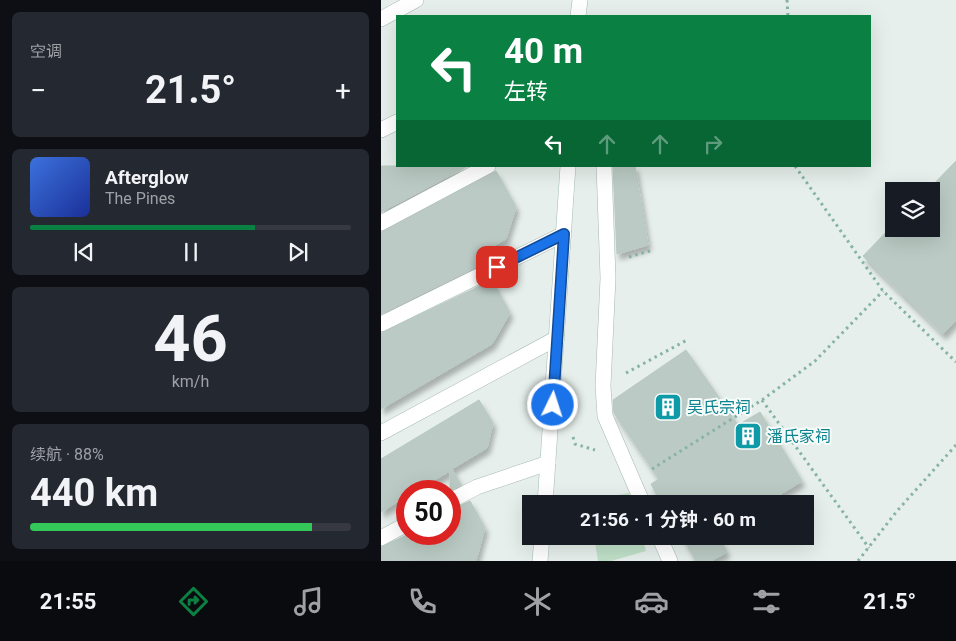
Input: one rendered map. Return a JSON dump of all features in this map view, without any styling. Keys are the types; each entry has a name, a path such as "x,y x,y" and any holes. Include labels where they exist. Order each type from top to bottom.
{"main road":[{"path":"381,19 416,0"},
{"path":"578,15 580,0"},
{"path":"381,130 396,122"},
{"path":"381,223 486,167"},
{"path":"546,495 568,167"},
{"path":"604,167 608,278 603,386 605,416 639,495"},
{"path":"381,324 564,234"},
{"path":"381,432 557,338"},
{"path":"461,495 477,487 548,463"},
{"path":"381,538 396,530"},
{"path":"540,561 541,545"},
{"path":"663,545 670,561"}],"path":[{"path":"787,0 789,15"},
{"path":"796,167 883,291 956,362"},
{"path":"633,482 762,400 827,351 883,291"},
{"path":"603,386 687,340"},
{"path":"762,400 869,548"},
{"path":"858,561 897,511 954,450 956,445"}],"green space":[{"path":"595,545 644,545 646,551 611,561 598,561"}],"building":[{"path":"956,161 956,320 943,334 863,256 885,233 885,237 940,237 940,182 936,182"},
{"path":"381,166 466,167 381,212"},
{"path":"613,167 635,167 648,245 617,254"},
{"path":"496,171 516,207 506,239 477,255 482,264 381,314 381,232"},
{"path":"492,280 510,313 492,344 381,409 381,333"},
{"path":"686,350 738,425 760,412 802,481 779,495 657,495 651,484 659,479 614,413 613,400"},
{"path":"479,400 493,423 487,448 452,469 458,480 450,480 450,471 435,480 396,480 396,503 381,512 381,459"},
{"path":"470,501 485,528 476,561 381,561 381,547 396,540 396,545 461,545 461,505"},
{"path":"687,545 723,545 727,552 711,561 696,561"}],"place":[{"name":"吴氏宗祠","path":"668,407"},
{"name":"潘氏家祠","path":"748,436"}],"route":[{"path":"497,267 564,234 553,405"}]}
